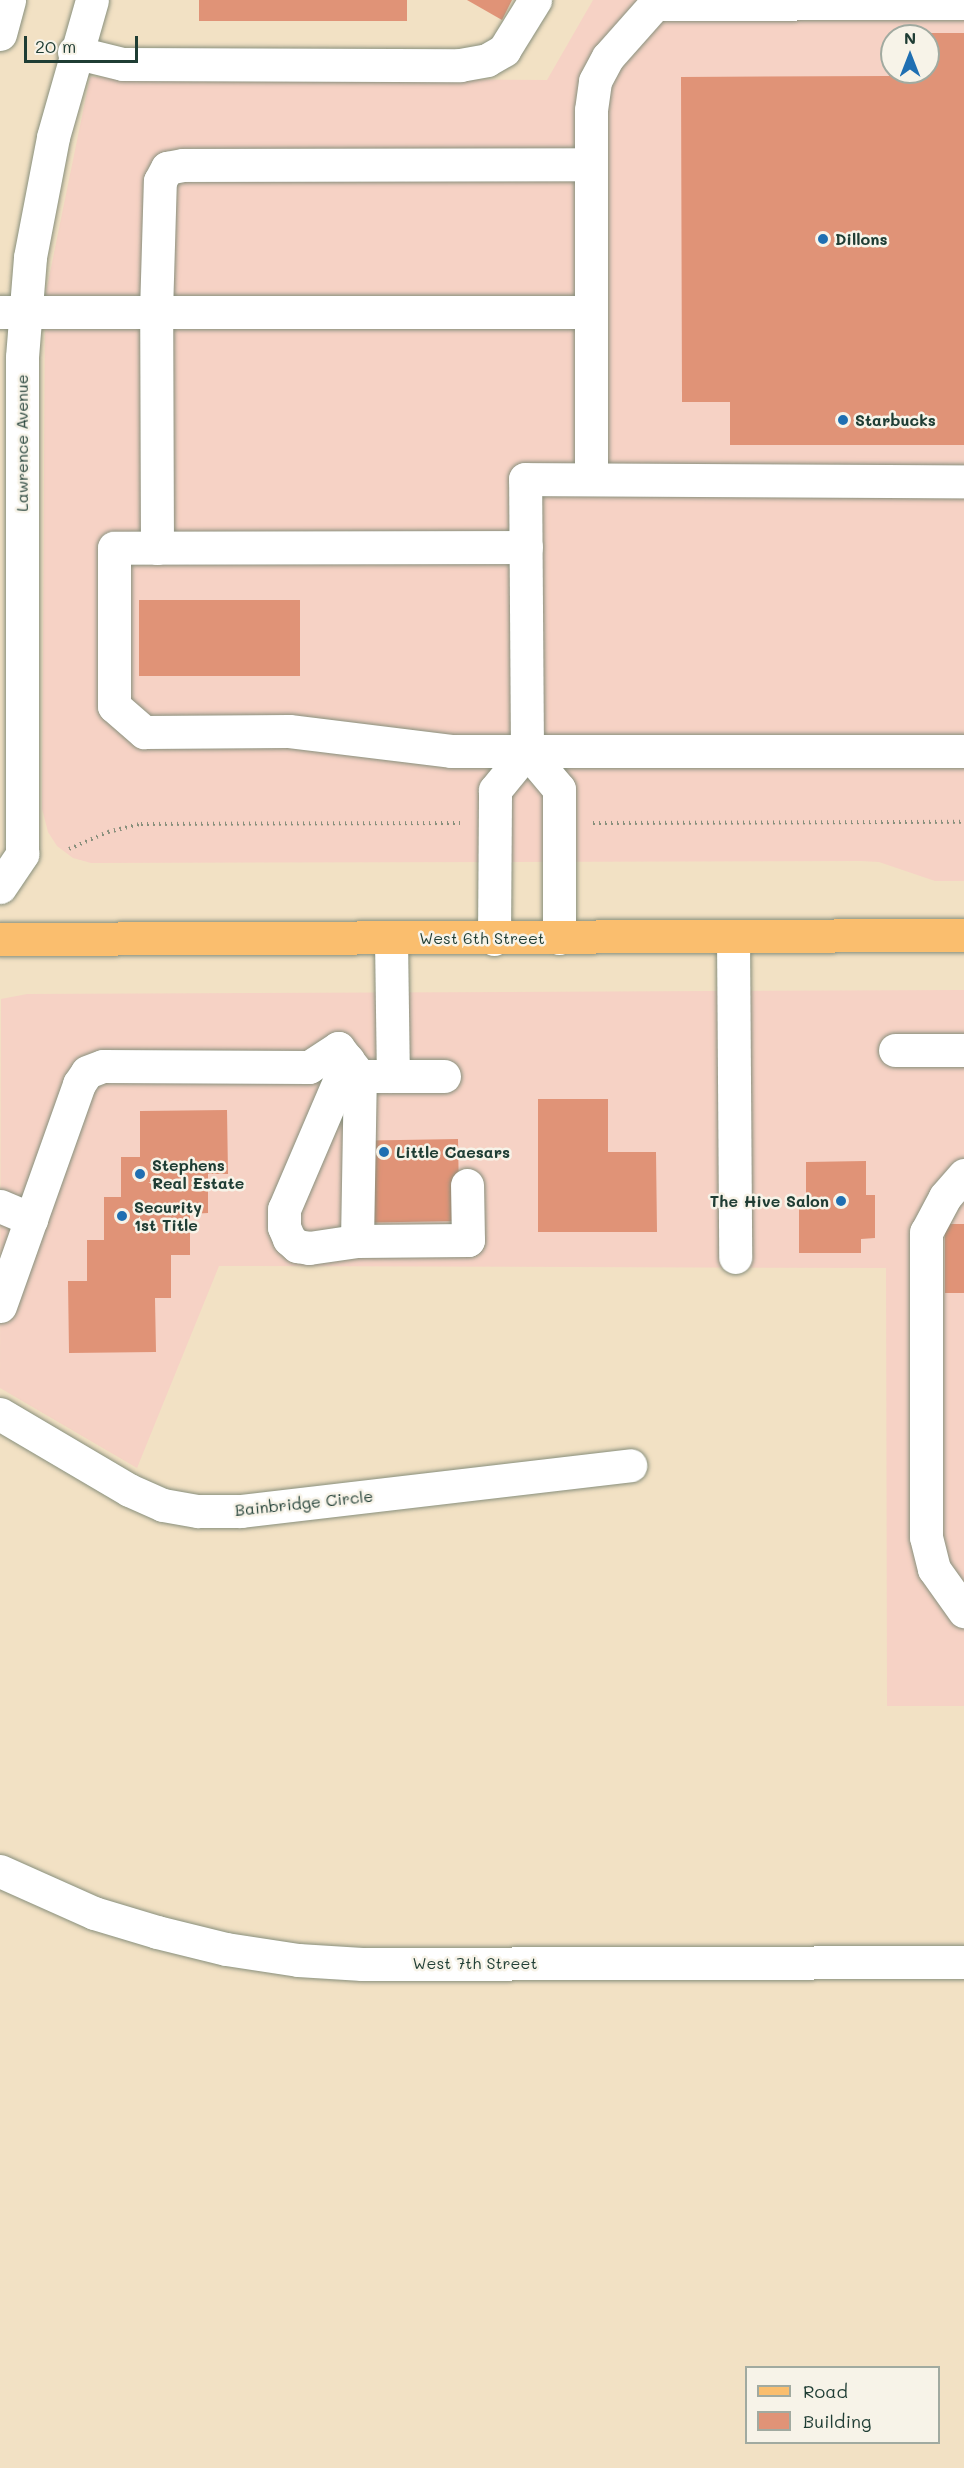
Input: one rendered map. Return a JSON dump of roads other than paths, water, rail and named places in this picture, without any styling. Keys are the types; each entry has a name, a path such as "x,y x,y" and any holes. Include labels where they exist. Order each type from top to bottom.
{"main road":[{"name":"West 6th Street","path":"0,939 494,939 964,935"}],"street":[{"path":"0,34 9,0"},
{"name":"Lawrence Avenue","path":"0,887 22,854 22,357 13,312 34,235 74,52 92,0"},
{"path":"74,52 123,64 460,65 487,60 504,50 535,0"},
{"path":"591,478 591,110 596,81 608,57 655,4 964,3"},
{"path":"157,548 156,312 160,181 167,168 183,165 591,164"},
{"path":"13,312 591,312"},
{"path":"494,939 495,790 527,751 525,479 963,480"},
{"path":"526,547 114,548 114,706 144,732 289,731 451,751 964,751"},
{"path":"527,751 559,789 559,938"},
{"path":"733,936 735,1257"},
{"path":"391,939 393,1076"},
{"path":"0,1306 79,1084 87,1072 103,1066 309,1067 338,1048 354,1068 357,1241"},
{"path":"895,1050 964,1050"},
{"path":"354,1068 393,1076 444,1076"},
{"path":"354,1068 284,1209 284,1227 297,1246 309,1248 357,1241 468,1240 467,1185"},
{"path":"964,1175 945,1197 926,1232 926,1537 934,1569 964,1611"},
{"path":"0,1206 31,1219"},
{"name":"Bainbridge Circle","path":"0,1414 129,1490 163,1505 198,1511 242,1511 630,1465"},
{"name":"West 7th Street","path":"0,1871 94,1912 157,1932 226,1949 298,1960 362,1964 964,1962"}],"place":[{"name":"Dillons","path":"823,239"},
{"name":"Starbucks","path":"843,420"},
{"name":"Little Caesars","path":"384,1152"},
{"name":"Stephens Real Estate","path":"140,1174"},
{"name":"The Hive Salon","path":"841,1201"},
{"name":"Security 1st Title","path":"122,1216"}]}
